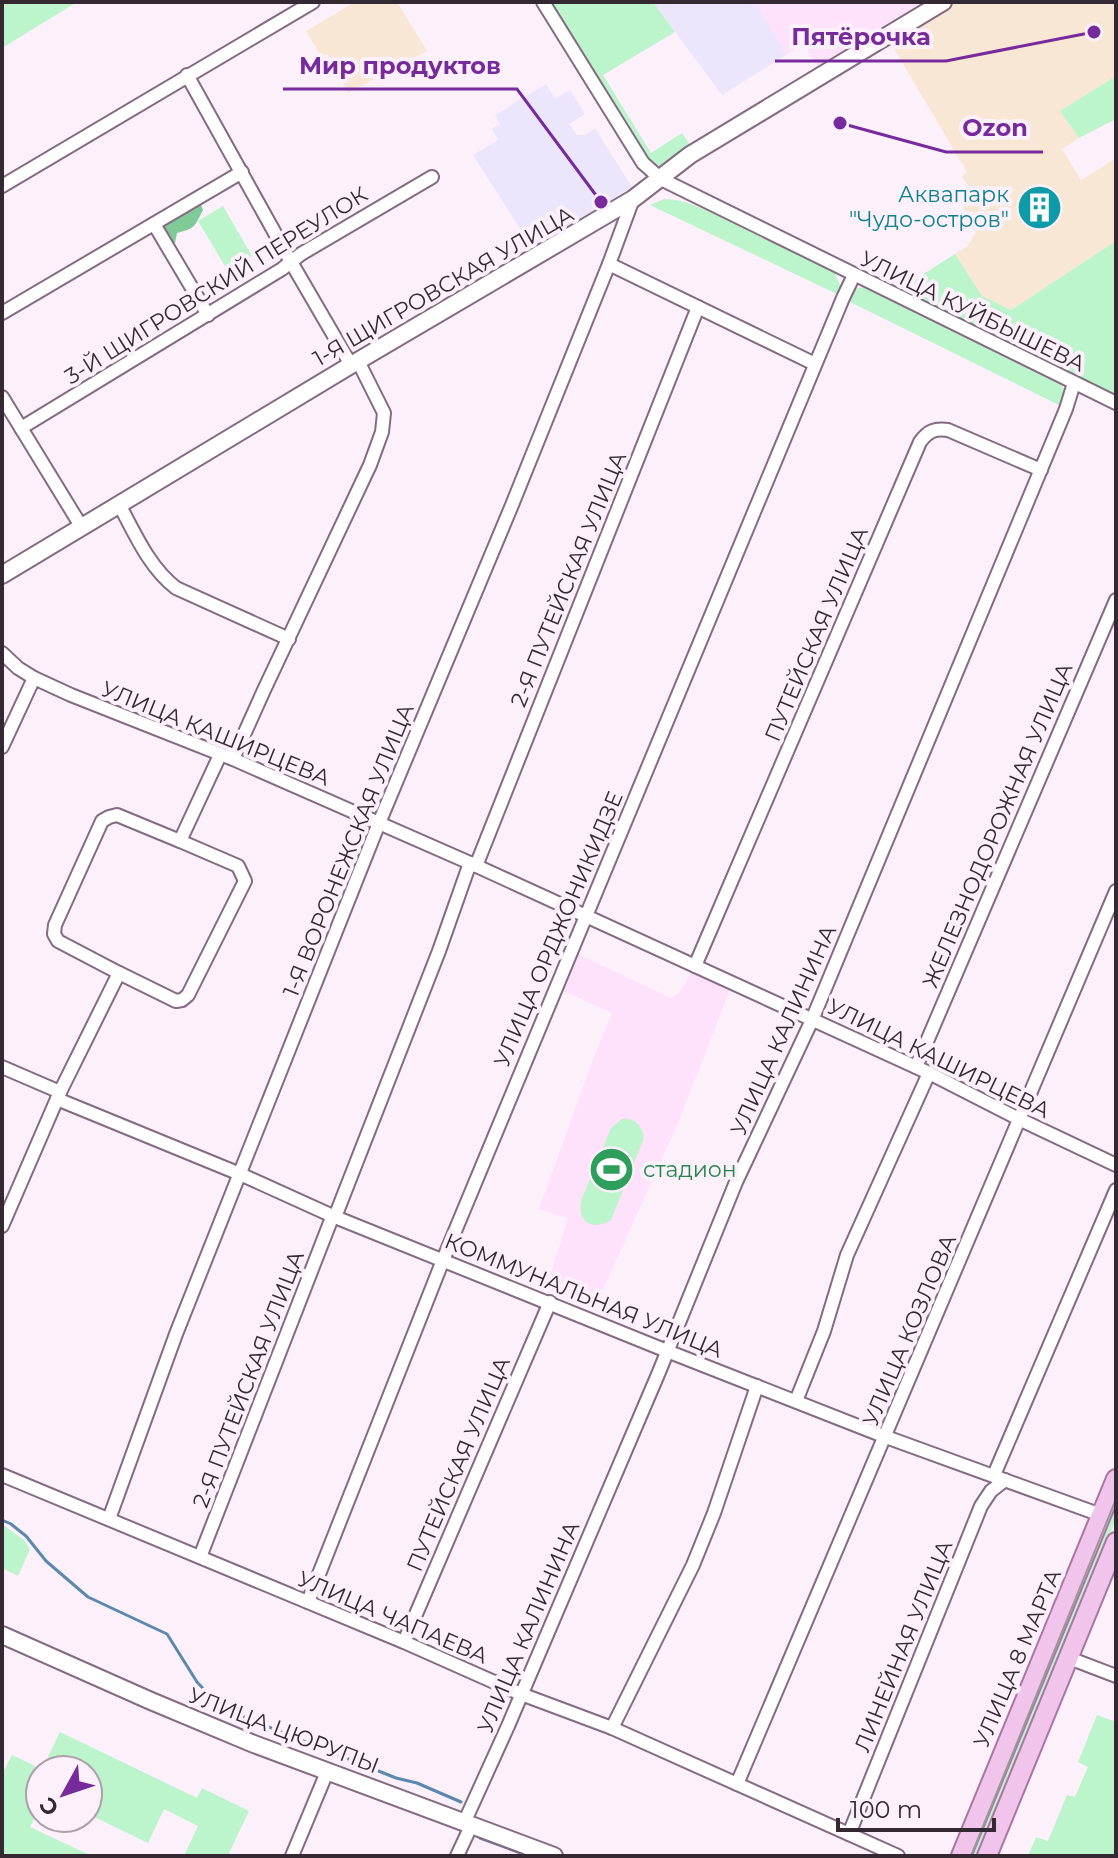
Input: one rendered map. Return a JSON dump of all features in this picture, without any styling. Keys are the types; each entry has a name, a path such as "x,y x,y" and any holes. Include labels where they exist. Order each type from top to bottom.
{"main road":[{"name":"УЛИЦА 8 МАРТА","path":"961,1856 1116,1479"},
{"path":"987,1856 1116,1542"}],"street":[{"path":"2,186 313,2"},
{"name":"УЛИЦА КУЙБЫШЕВА","path":"543,2 643,163 661,179 1116,403"},
{"name":"1-Я ЩИГРОВСКАЯ УЛИЦА","path":"2,575 633,199 690,155 943,2"},
{"path":"187,75 291,262 384,413 382,432 370,465 233,759"},
{"path":"2,313 242,172"},
{"name":"3-Й ЩИГРОВСКИЙ ПЕРЕУЛОК","path":"21,428 208,315 301,254 432,177"},
{"name":"1-Я ВОРОНЕЖСКАЯ УЛИЦА","path":"109,1519 176,1334 379,823 506,520 633,199"},
{"path":"154,224 208,315"},
{"path":"609,264 815,364"},
{"name":"УЛИЦА ОРДЖОНИКИДЗЕ","path":"308,1602 443,1260 854,275"},
{"name":"2-Я ПУТЕЙСКАЯ УЛИЦА","path":"200,1557 433,965 698,307"},
{"name":"УЛИЦА КАЛИНИНА","path":"457,1856 467,1824 736,1182 812,1020 1041,470 1074,383"},
{"path":"2,397 81,526"},
{"name":"ПУТЕЙСКАЯ УЛИЦА","path":"695,966 920,442 937,428 948,430 1041,470"},
{"path":"119,504 153,567 163,579 176,588 289,639"},
{"name":"ЖЕЛЕЗНОДОРОЖНАЯ УЛИЦА","path":"796,1401 824,1331 847,1255 1116,600"},
{"name":"УЛИЦА КАШИРЦЕВА","path":"2,653 34,678 233,759 473,865 922,1070 1116,1165"},
{"path":"2,747 34,678"},
{"path":"180,841 220,755"},
{"path":"117,815 180,841 238,866 245,881 188,995 176,1001 58,941 54,934 55,925 102,821 117,815"},
{"name":"УЛИЦА КОЗЛОВА","path":"737,1784 1116,891"},
{"path":"2,1226 59,1095 119,973"},
{"name":"КОММУНАЛЬНАЯ УЛИЦА","path":"2,1067 334,1216 886,1437 1101,1515"},
{"name":"ЛИНЕЙНАЯ УЛИЦА","path":"849,1834 981,1506 1000,1477 1116,1190"},
{"name":"ПУТЕЙСКАЯ УЛИЦА","path":"404,1642 550,1302"},
{"path":"612,1728 693,1565 757,1386"},
{"name":"УЛИЦА ЧАПАЕВА","path":"2,1475 404,1642 521,1694 612,1728 898,1856"},
{"name":"УЛИЦА ЦЮРУПЫ","path":"2,1635 180,1714 554,1856"},
{"path":"1069,1658 1116,1676"},
{"path":"292,1856 327,1772"}],"shaded area":[{"path":"355,2 397,2 427,51 348,93 327,54 321,56 306,31"},
{"path":"653,2 756,2 786,55 722,95"},
{"path":"756,2 923,2 817,66 804,44 786,55"},
{"path":"956,2 1116,2 1116,76 1060,111 1079,138 1062,149 1081,180 1116,158 1116,241 1011,310 982,296 955,254 967,247 976,232 963,211 968,185 962,176 967,172 889,40"},
{"path":"546,84 555,99 570,90 585,114 569,124 577,135 585,135 595,128 632,187 533,249 473,155 498,140 492,129 500,124 495,115"},
{"path":"573,952 671,998 680,993 692,971 730,988 677,1125 603,1289 595,1298 549,1279 568,1218 539,1209 612,1013 557,988"}],"green space":[{"path":"2,2 77,2 2,48"},
{"path":"547,2 653,2 675,32 603,75 651,153 682,133 690,149 663,168 653,168"},
{"path":"1116,76 1116,119 1079,138 1060,111"},
{"path":"664,199 705,209 834,272 841,287 839,295 650,205"},
{"path":"196,202 203,210 196,223 177,233 175,243 168,245 158,229"},
{"path":"223,206 252,256 228,271 198,221"},
{"path":"1116,241 1116,396 900,289 955,254 982,296 1011,310"},
{"path":"864,287 1061,384 1066,394 1063,407 846,300 854,289"},
{"name":"стадион","path":"622,1119 637,1123 644,1138 611,1220 593,1225 581,1215 581,1201 611,1128"},
{"path":"1116,1495 1116,1519 979,1856 970,1856"},
{"path":"2,1524 24,1540 30,1549 18,1576 2,1568"},
{"path":"1097,1715 1116,1722 1116,1856 1028,1856 1036,1837 1048,1841 1067,1795 1075,1797 1088,1767 1078,1762"},
{"path":"60,1732 197,1798 202,1788 249,1811 229,1853 234,1856 184,1856 198,1826 164,1809 148,1843 104,1822 104,1754 49,1754"},
{"path":"12,1755 24,1761 24,1834 45,1834 92,1856 2,1856 2,1775"}],"waterway":[{"path":"2,1520 26,1536 46,1561 88,1597 167,1634 197,1682 217,1703 239,1715 461,1802"},
{"path":"480,1838 529,1856"}],"tram line":[{"path":"971,1856 1116,1499"}],"place":[{"name":"Пятёрочка","path":"1094,32"},
{"name":"Ozon","path":"840,123"},
{"name":"Мир продуктов","path":"601,202"},
{"name":"Аквапарк \"Чудо-остров\"","path":"1040,207"},
{"name":"стадион","path":"612,1169"}]}
